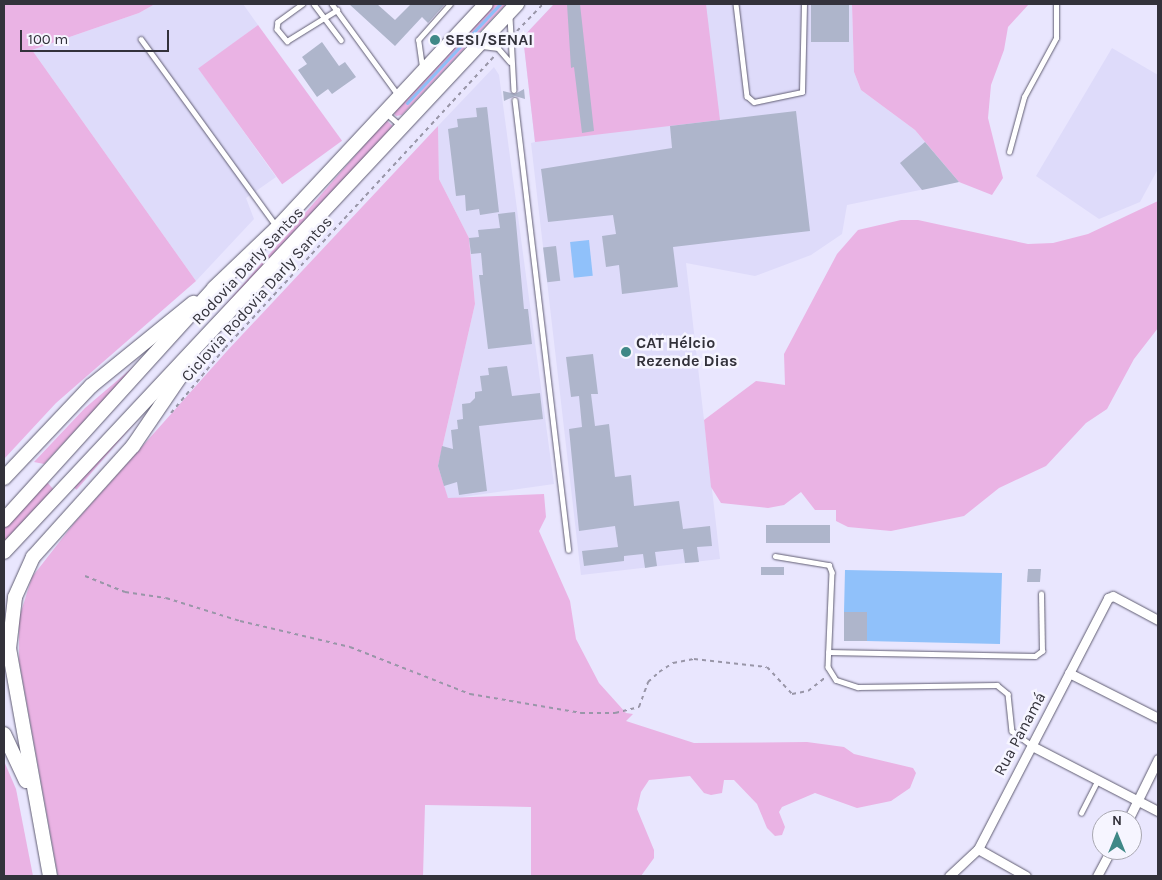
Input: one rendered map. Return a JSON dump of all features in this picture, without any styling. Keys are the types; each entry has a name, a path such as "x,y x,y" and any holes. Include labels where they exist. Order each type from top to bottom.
{"main road":[{"name":"Rodovia Darly Santos","path":"4,520 214,288 277,228 486,4"},
{"name":"Rodovia Darly Santos","path":"4,552 514,7"},
{"path":"7,475 91,386 214,288"},
{"path":"50,876 9,649 15,597 33,557 139,438 206,337"},
{"path":"4,734 29,788 43,842"}],"street":[{"name":"Rua Panamá","path":"950,876 978,848 1108,598 1113,596 1158,620"},
{"path":"1069,672 1158,718"},
{"path":"1032,746 1158,811"},
{"path":"1133,810 1158,759"},
{"path":"978,848 1026,876"},
{"path":"1097,876 1106,860"}],"lane":[{"path":"303,4 278,22 277,28 286,41 337,10"},
{"path":"314,4 341,40"},
{"path":"332,4 399,96"},
{"path":"424,70 418,54 418,40 450,4"},
{"path":"736,4 747,96 754,102 802,92 804,4"},
{"path":"1010,152 1024,98 1056,38 1056,4"},
{"path":"514,7 511,38 511,65 514,90"},
{"path":"141,39 277,228"},
{"path":"473,50 488,46 500,50 511,65"},
{"path":"515,100 569,550"},
{"path":"385,112 401,127"},
{"path":"775,556 829,565 832,572 828,652 830,674 858,688 1002,687 1009,698 1012,732 1032,746"},
{"path":"828,652 1035,656 1042,651 1041,594"},
{"path":"1081,813 1098,780"}],"path":[{"path":"511,38 543,4"},
{"name":"Ciclovia Rodovia Darly Santos","path":"169,415 225,348 500,50"},
{"path":"84,576 125,592 166,598 240,621 350,647 470,694 581,713 615,713 639,707 648,682 673,663 694,660 767,667 792,694 808,691 830,674"}],"shaded area":[{"path":"4,4 155,4 139,13 32,50 196,281 56,403 4,459"},
{"path":"155,4 243,4 258,25 199,69 276,177 246,198 254,219 196,281 32,50 139,13"},
{"path":"494,4 506,4 402,115 396,116 393,112"},
{"name":"CAT Hélcio Rezende Dias","path":"554,4 852,4 854,72 861,90 915,130 959,182 847,205 842,234 811,255 755,276 686,263 720,559 581,575 531,143 535,142 523,37"},
{"path":"554,4 706,4 720,120 535,142 523,37"},
{"path":"852,4 1029,4 1008,27 1004,50 991,85 988,118 1003,178 992,195 959,182 915,130 861,90 854,72"},
{"path":"258,25 342,141 282,184 198,68"},
{"path":"1112,48 1158,75 1158,169 1140,202 1099,219 1036,176"},
{"path":"494,67 499,75 554,484 448,499 438,466 475,304 469,238 439,179 438,126"},
{"path":"386,120 393,126 77,490 70,484"},
{"path":"438,126 439,179 469,238 475,304 438,466 448,498 544,494 546,517 539,531 570,601 576,639 599,683 626,713 633,714 626,721 694,743 807,742 844,747 854,754 913,768 916,773 910,788 891,801 857,808 815,793 782,807 779,812 785,827 782,835 775,836 767,828 757,804 734,780 724,780 722,793 711,795 704,793 690,776 649,780 641,792 637,809 654,850 654,858 641,876 531,876 531,807 425,805 423,876 58,876 19,660 19,618 32,577 75,522 227,351"},
{"path":"1158,201 1158,328 1134,359 1107,409 1086,423 1046,466 999,488 964,516 891,531 848,527 836,521 836,510 815,510 801,492 784,505 768,508 721,503 711,487 704,420 756,381 785,385 784,354 837,254 858,230 901,220 918,220 1028,244 1053,243 1088,234"},
{"path":"139,362 44,464 34,462 85,408"},
{"path":"47,482 54,490 4,543 4,529"},
{"path":"4,761 16,789 33,876 4,876"}],"water":[{"path":"589,240 593,276 574,278 570,242"},
{"path":"845,570 1002,573 1000,644 866,641 867,613 844,612"}],"building":[{"path":"349,4 377,4 395,20 411,4 445,4 428,23 422,17 395,46"},
{"path":"567,4 580,4 594,131 582,133 574,67 571,68"},
{"path":"811,4 849,4 849,42 811,42"},
{"path":"322,42 339,66 345,62 356,77 332,94 328,89 317,97 298,70 307,64 302,57"},
{"path":"524,89 525,99 515,96 504,101 503,91 515,94"},
{"path":"487,107 499,212 480,215 479,209 466,211 465,195 456,196 448,129 458,127 457,119 477,117 476,108"},
{"path":"796,111 810,231 673,247 678,287 622,294 619,265 606,267 602,236 616,234 613,215 548,222 541,169 672,148 670,126"},
{"path":"925,142 959,182 922,190 900,163"},
{"path":"515,212 524,309 528,309 532,344 488,349 479,275 483,275 481,253 471,254 469,238 479,237 478,230 500,228 498,214"},
{"path":"556,246 560,281 547,282 543,248"},
{"path":"593,354 598,394 591,394 595,426 609,424 615,477 631,475 634,506 679,501 683,529 710,526 712,546 697,547 699,562 685,563 683,549 655,552 657,566 645,568 643,554 624,556 624,561 584,566 582,551 618,547 615,526 579,531 569,429 582,427 579,396 571,397 566,357"},
{"path":"507,366 512,396 540,393 543,419 479,426 487,491 459,495 457,482 444,486 438,466 442,446 453,449 451,430 458,429 457,420 463,419 462,404 470,403 475,398 475,392 482,391 480,376 489,375 488,368"},
{"path":"766,525 830,525 830,543 766,543"},
{"path":"761,567 784,567 784,575 761,575"},
{"path":"1028,569 1041,569 1040,582 1027,582"},
{"path":"844,612 867,612 867,641 844,641"}],"waterway":[{"path":"407,103 500,4"}],"place":[{"name":"SESI/SENAI","path":"435,40"},
{"name":"CAT Hélcio Rezende Dias","path":"626,352"}]}
